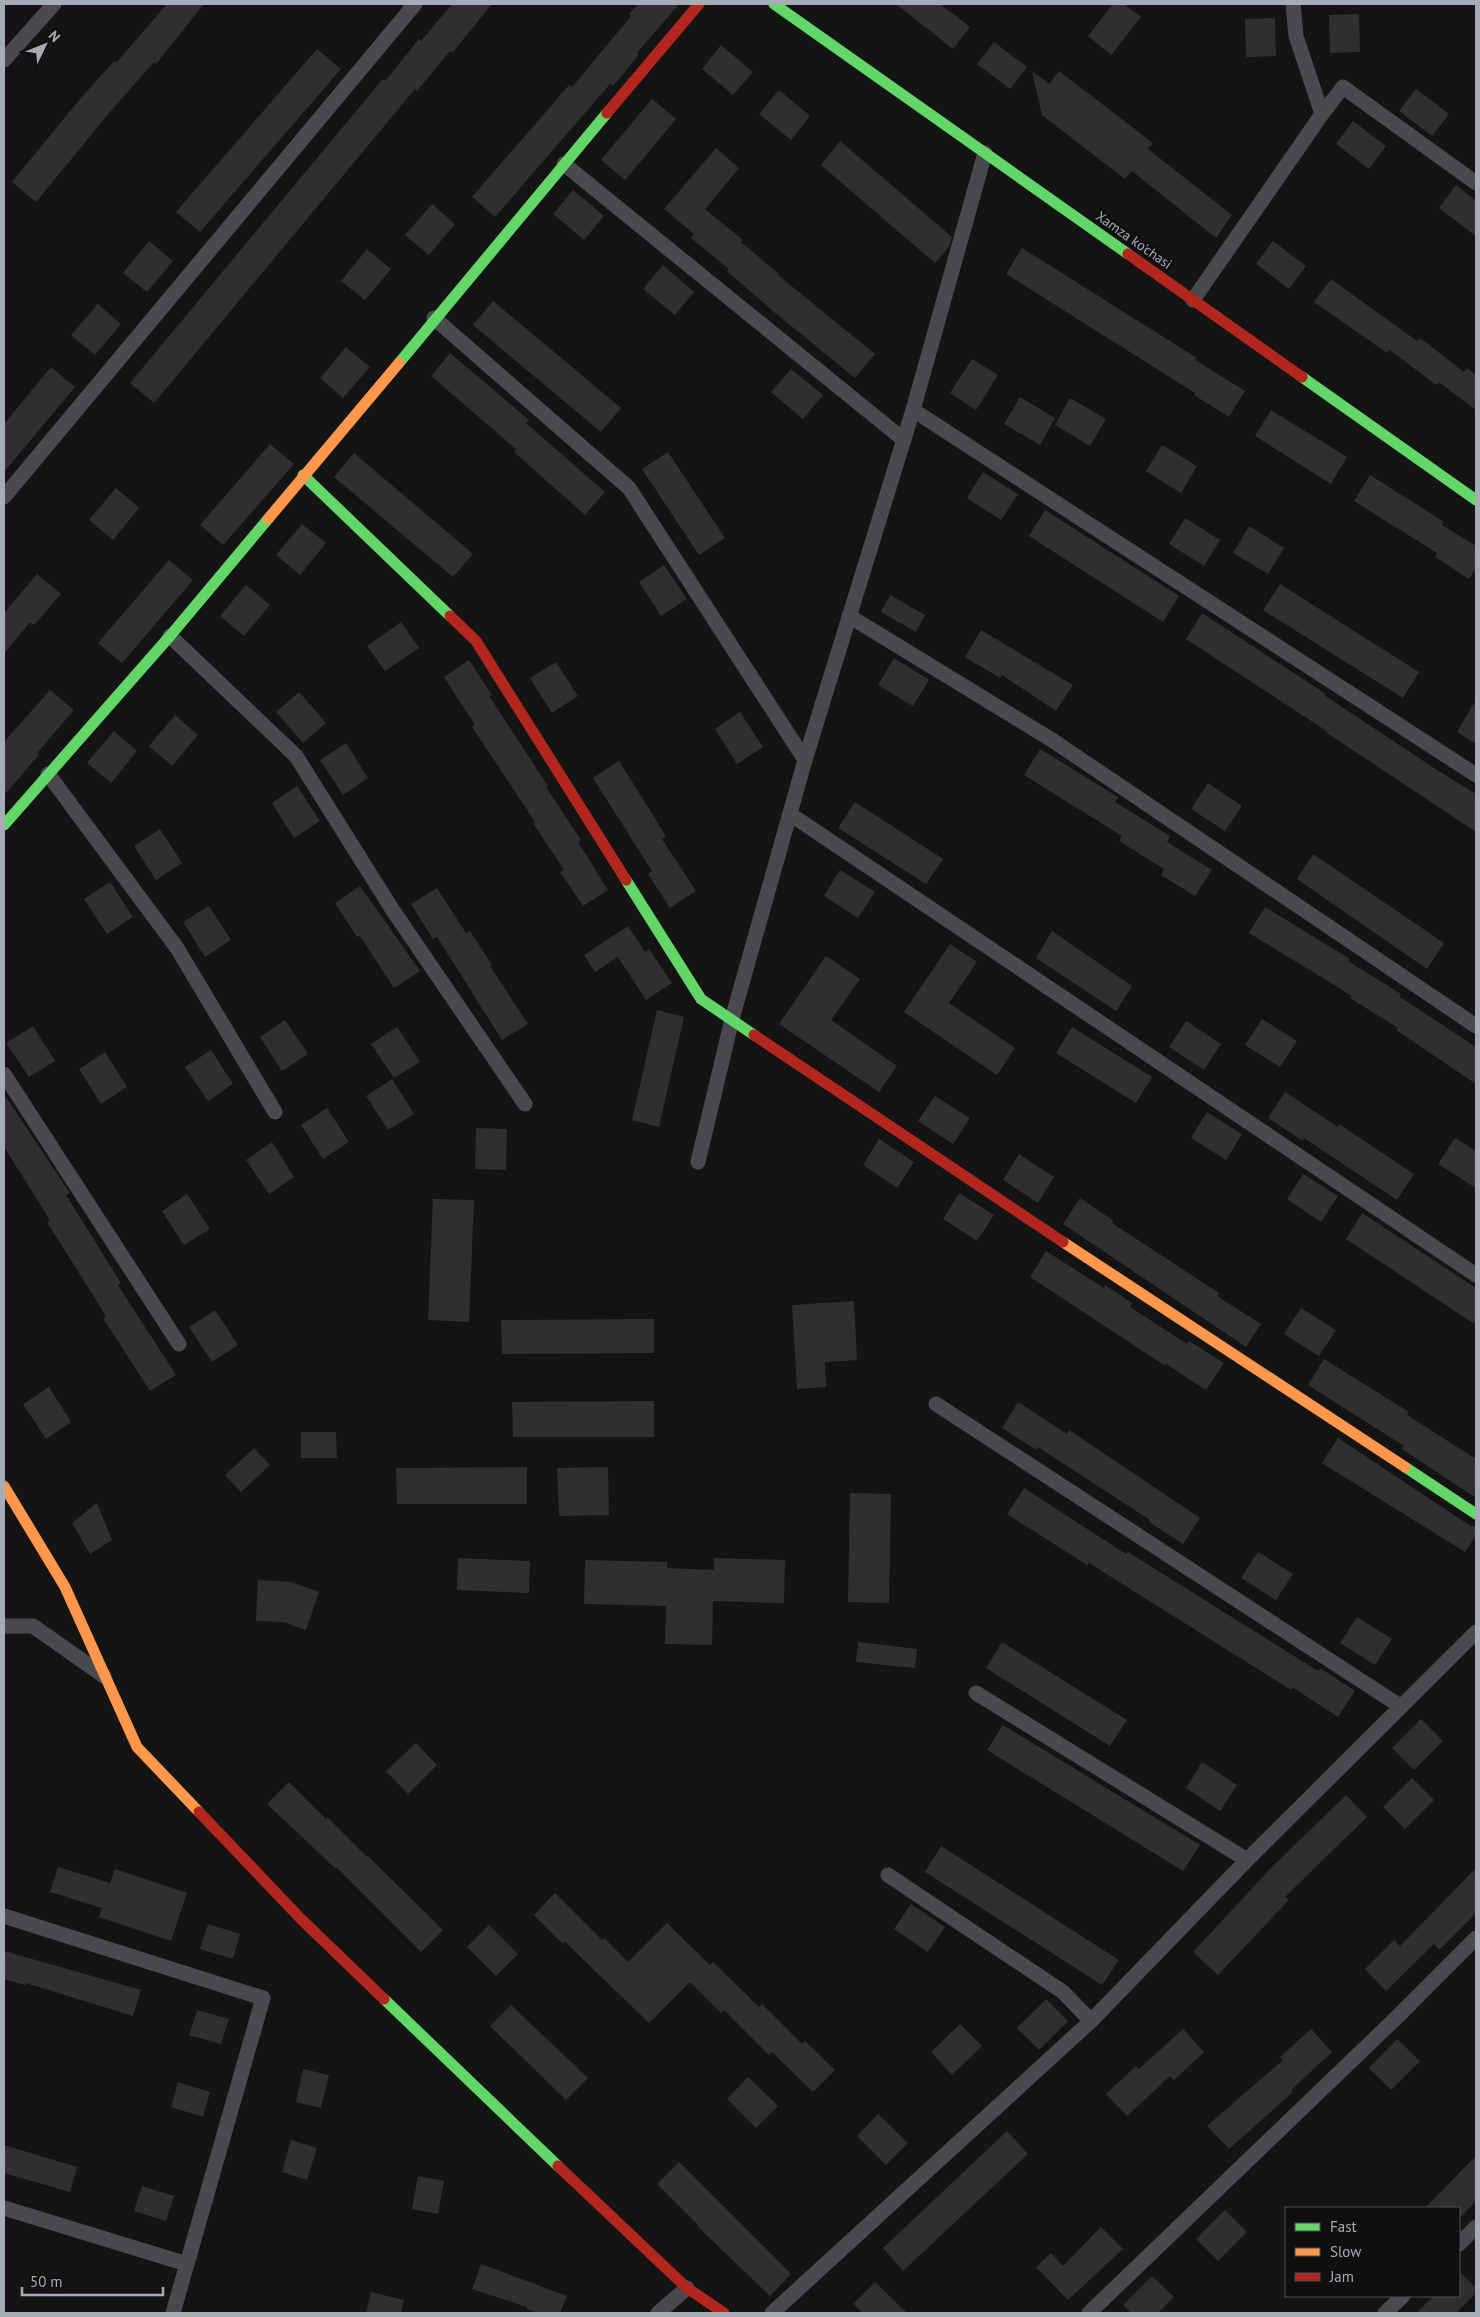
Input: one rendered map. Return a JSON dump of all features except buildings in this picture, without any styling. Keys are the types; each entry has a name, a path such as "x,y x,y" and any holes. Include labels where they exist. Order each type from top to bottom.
{"street":[{"path":"4,60 54,4"},
{"path":"4,497 415,4"},
{"path":"4,825 170,636 434,318 700,4"},
{"name":"Xamza ko'chasi","path":"774,4 1476,500"},
{"path":"1293,4 1296,36 1322,114"},
{"path":"1193,300 1322,114 1343,87 1476,183"},
{"path":"698,1162 732,1019 805,760 913,410 985,153"},
{"path":"564,164 904,440"},
{"path":"434,318 629,488 805,760"},
{"path":"913,410 1476,775"},
{"path":"303,475 476,641 701,999 900,1135 1476,1514"},
{"path":"849,616 1052,740 1476,1026"},
{"path":"170,636 296,756 392,909 525,1104"},
{"path":"48,774 177,948 275,1112"},
{"path":"790,814 1476,1275"},
{"path":"4,1074 179,1344"},
{"path":"936,1404 1400,1706"},
{"path":"4,1486 65,1587 108,1679 136,1747 302,1920 687,2288 724,2313"},
{"path":"4,1626 33,1626 108,1679"},
{"path":"772,2313 1090,2021 1247,1860 1476,1632"},
{"path":"976,1693 1247,1860"},
{"path":"888,1875 1063,1992 1090,2021"},
{"path":"4,1916 263,1998 173,2313"},
{"path":"1089,2313 1476,1938"},
{"path":"4,2208 187,2264"},
{"path":"1460,2243 1476,2228"},
{"path":"658,2313 687,2288"},
{"path":"1384,2313 1402,2297"}],"traffic: fast":[{"path":"774,4 1128,254"},
{"path":"399,363 607,113"},
{"path":"1302,377 1476,500"},
{"path":"303,475 450,616"},
{"path":"4,825 170,636 268,519"},
{"path":"626,880 701,999 754,1035"},
{"path":"1405,1467 1476,1514"},
{"path":"384,1999 558,2166"}],"traffic: slow":[{"path":"268,519 399,363"},
{"path":"1063,1242 1405,1467"},
{"path":"4,1486 65,1587 137,1747 199,1812"}],"traffic: jam":[{"path":"607,113 699,4"},
{"path":"1128,254 1302,377"},
{"path":"450,616 476,641 626,880"},
{"path":"754,1035 1063,1242"},
{"path":"199,1812 302,1920 384,1999"},
{"path":"558,2166 687,2288 724,2313"}]}
